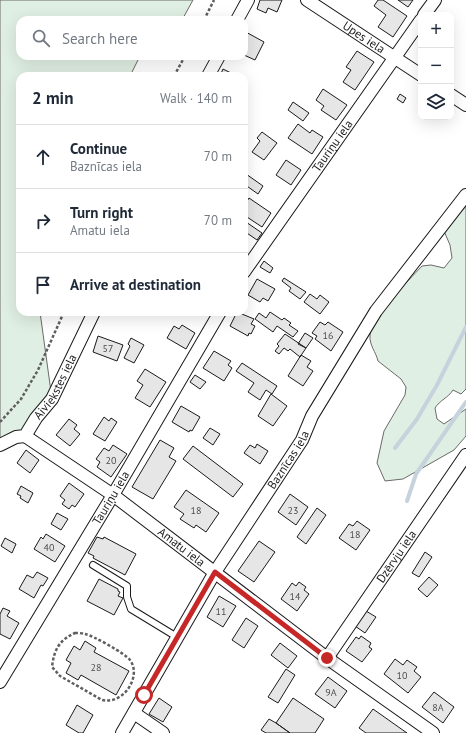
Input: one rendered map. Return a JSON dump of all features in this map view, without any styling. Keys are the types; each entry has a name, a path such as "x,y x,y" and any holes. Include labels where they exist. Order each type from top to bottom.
{"street":[{"path":"239,16 248,0"},
{"name":"Upes iela","path":"307,0 418,73"},
{"path":"426,12 435,0"},
{"name":"Tauriņu iela","path":"248,266 418,24"},
{"path":"210,72 216,60"},
{"path":"454,97 466,105"},
{"name":"Baznīcas iela","path":"122,733 215,572 302,440 312,416 376,311 466,195"},
{"name":"Aiviekstes iela","path":"25,436 36,418 52,399 92,316"},
{"name":"Tauriņu iela","path":"0,682 113,495 218,316"},
{"path":"0,445 16,437 25,436"},
{"name":"Amatu iela","path":"25,436 113,495 327,658 433,733"},
{"name":"Dzērvju iela","path":"327,658 466,455"},
{"path":"134,713 163,733"}],"lane":[{"path":"93,565 127,586 127,597 131,609 177,637"}],"path":[{"path":"206,16 214,0"},
{"path":"176,72 183,60"},
{"path":"0,422 21,399 38,370 62,316"},
{"path":"75,633 86,634 112,648 130,660 134,668 133,678 129,687 117,700 109,702 102,700 60,676 52,667 57,647 65,637 75,633"}],"green space":[{"path":"0,0 193,0 184,16 16,16 16,60 138,60 132,72 16,72 16,316 41,316 52,399 25,436 0,445"},
{"path":"466,206 466,389 461,394 453,390 435,408 437,419 444,424 466,409 466,436 454,450 403,479 385,481 377,463 384,431 405,395 406,387 401,379 378,361 370,339 372,327 384,309 422,266 431,265 444,268 452,258 450,245 444,231"}],"building":[{"path":"260,0 282,0 277,12 268,8 266,13 257,9"},
{"path":"378,0 383,0 407,16 393,37 378,27 386,15 374,6"},
{"path":"398,0 413,0 408,7"},
{"path":"248,33 264,42 255,60 248,57"},
{"path":"357,51 374,62 355,90 343,82 351,70 346,67"},
{"path":"223,69 229,72 222,72"},
{"path":"323,89 347,105 336,120 321,110 324,106 316,100"},
{"path":"400,94 406,98 403,103 397,99"},
{"path":"293,102 309,113 303,121 288,110"},
{"path":"298,124 310,133 312,130 323,137 312,154 288,138"},
{"path":"262,132 277,143 264,160 252,152 260,141 257,138"},
{"path":"286,160 301,170 291,185 276,175"},
{"path":"248,175 263,186 258,194 248,187"},
{"path":"249,198 271,213 262,227 248,218"},
{"path":"248,223 262,233 257,240 248,234"},
{"path":"264,261 273,268 270,273 260,267"},
{"path":"284,278 306,292 300,299 289,291 291,288 282,281"},
{"path":"257,279 275,289 268,301 263,298 260,302 248,295"},
{"path":"310,294 317,299 320,295 329,302 320,314 304,302"},
{"path":"270,312 282,320 284,318 291,323 289,325 298,331 293,337 277,326 273,332 255,319 259,313 266,318"},
{"path":"235,316 247,316 254,319 251,324 255,326 251,334 249,333 248,336 230,326"},
{"path":"320,322 325,325 328,322 343,332 331,351 315,339 317,336 312,333"},
{"path":"182,325 195,333 186,349 167,338 174,326 179,329"},
{"path":"305,333 313,338 306,348 298,344"},
{"path":"285,334 306,348 300,357 290,349 288,351 284,348 279,354 275,351 279,346 277,344"},
{"path":"98,336 123,345 117,361 93,352"},
{"path":"131,338 144,345 134,363 124,358 130,346 128,344"},
{"path":"214,351 231,361 228,365 232,368 224,381 203,368"},
{"path":"301,355 311,361 307,367 313,371 303,386 288,376"},
{"path":"242,363 277,386 272,394 266,390 260,400 248,392 254,383 236,371"},
{"path":"145,369 166,382 150,407 135,398 143,385 137,381"},
{"path":"195,375 206,382 200,389 190,382"},
{"path":"271,394 287,406 273,426 258,416"},
{"path":"181,406 200,417 192,431 190,430 189,432 172,422"},
{"path":"104,417 109,421 111,418 117,422 105,441 93,434"},
{"path":"69,419 77,425 74,429 80,434 70,446 56,435"},
{"path":"210,428 220,434 213,445 203,438"},
{"path":"160,440 174,448 169,457 176,461 153,499 132,487"},
{"path":"257,444 268,451 260,464 244,453 250,445 255,448"},
{"path":"113,445 127,454 111,477 97,467 100,462 96,459 104,448 109,451"},
{"path":"193,446 243,484 233,497 183,459"},
{"path":"26,450 39,460 30,473 17,463"},
{"path":"69,483 84,494 75,507 72,505 69,509 62,504 65,500 60,496"},
{"path":"21,486 33,493 28,503 17,494"},
{"path":"186,490 219,513 206,532 196,525 194,528 180,519 184,514 174,507"},
{"path":"290,494 308,507 296,525 278,512"},
{"path":"317,508 326,515 306,544 297,537"},
{"path":"57,513 68,519 61,530 51,524"},
{"path":"357,521 370,530 356,550 339,538 349,524 353,526"},
{"path":"46,534 65,546 55,562 34,549 41,537 43,539"},
{"path":"97,537 103,539 104,537 136,554 125,575 93,558 94,556 88,553"},
{"path":"5,538 16,544 12,553 1,546"},
{"path":"259,541 275,552 254,582 238,571"},
{"path":"425,552 432,557 419,577 412,573"},
{"path":"37,572 48,578 43,586 41,585 34,598 19,589 27,575 33,578"},
{"path":"429,577 438,585 427,597 418,589"},
{"path":"99,579 118,589 120,592 118,596 123,598 114,615 87,601"},
{"path":"299,582 306,587 304,590 309,594 297,611 281,599 292,583 296,586"},
{"path":"219,596 236,606 223,627 207,617"},
{"path":"3,608 10,611 7,616 19,623 10,639 0,634 0,614"},
{"path":"366,611 376,617 365,633 355,626"},
{"path":"246,618 258,626 244,648 232,640"},
{"path":"361,636 371,643 369,647 372,649 362,662 346,651 356,637 359,639"},
{"path":"85,641 96,648 94,652 129,671 116,695 81,675 78,680 66,673 71,663 66,660 74,646 80,650"},
{"path":"280,643 297,656 288,668 271,655"},
{"path":"395,659 403,665 407,660 417,667 414,671 421,677 408,693 384,674"},
{"path":"286,669 295,675 278,703 268,697"},
{"path":"328,677 347,691 335,708 315,694"},
{"path":"434,692 454,707 443,723 422,707"},
{"path":"159,698 172,707 163,722 149,714"},
{"path":"293,698 324,719 315,733 290,733 276,723"},
{"path":"77,705 93,715 83,733 79,733 66,725"},
{"path":"373,709 407,733 366,733 359,728"},
{"path":"269,719 290,733 266,733 261,730"}],"waterway":[{"path":"395,448 417,419 437,385 466,327"},
{"path":"407,501 416,474 466,402"}],"route":[{"path":"144,695 215,572 327,658"}]}
